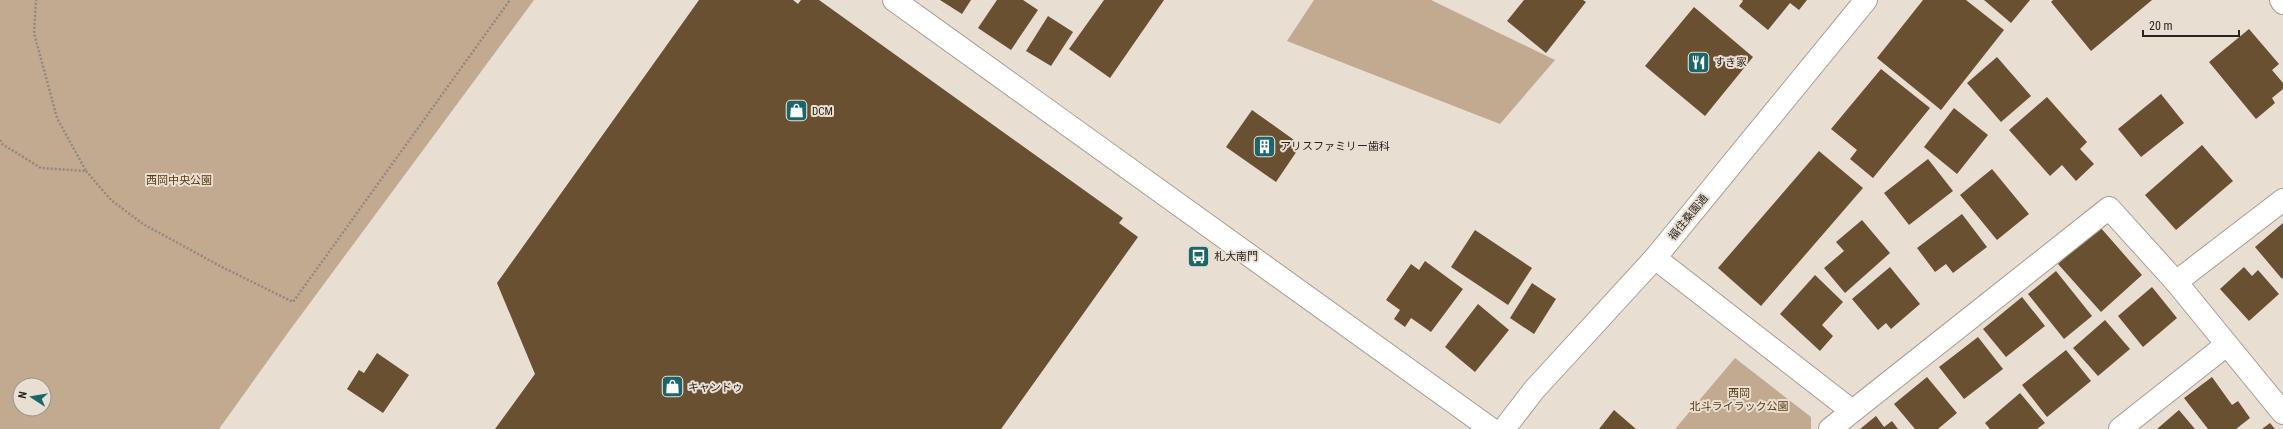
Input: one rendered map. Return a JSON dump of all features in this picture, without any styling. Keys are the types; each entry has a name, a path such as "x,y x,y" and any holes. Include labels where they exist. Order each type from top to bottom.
{"street":[{"path":"894,0 1491,429"},
{"name":"福住桑園通","path":"1504,429 1534,390 1654,258 1866,0"},
{"path":"2280,0 2283,3"},
{"path":"2176,282 2283,200"},
{"path":"1830,429 2110,208 2176,282 2225,346 2281,406"},
{"path":"1654,258 1852,412"},
{"path":"2120,429 2225,346"}],"path":[{"path":"36,0 34,33 57,118 86,171 111,200 143,224 220,266 293,302 510,0"},
{"path":"0,140 2,144 42,168 86,171"}],"green space":[{"name":"西岡中央公園","path":"0,0 534,0 287,334 219,429 0,429"},
{"path":"1314,0 1431,0 1555,60 1500,124 1287,41"},
{"name":"西岡 北斗ライラック公園","path":"1735,358 1811,417 1811,429 1675,429"}],"building":[{"name":"DCM","path":"699,0 793,0 798,4 801,0 819,0 1123,218 1119,223 1138,237 1001,429 495,429 535,374 497,283"},
{"path":"940,0 971,0 962,14"},
{"path":"997,0 1023,0 1038,10 1011,50 978,28"},
{"path":"1104,0 1164,0 1110,78 1069,49"},
{"path":"1524,0 1583,0 1586,2 1546,53 1507,21"},
{"path":"1742,0 1807,0 1799,10 1790,3 1768,30 1739,6 1743,1"},
{"path":"1923,0 1966,0 2004,30 1941,110 1877,58"},
{"path":"1984,0 2030,0 2011,23"},
{"path":"2053,0 2152,0 2091,51 2051,2"},
{"name":"すき家","path":"1694,7 1753,57 1705,116 1645,66"},
{"path":"1048,16 1073,32 1051,66 1026,51"},
{"path":"2249,29 2279,64 2272,70 2283,83 2283,89 2272,98 2275,103 2256,119 2209,62"},
{"path":"1997,57 2031,96 2001,122 1967,83"},
{"path":"1881,69 1930,108 1873,178 1850,159 1857,150 1831,129"},
{"path":"2161,94 2184,123 2141,157 2118,129"},
{"path":"2047,97 2087,142 2080,149 2094,164 2076,181 2062,165 2050,176 2009,130"},
{"path":"1954,108 1988,135 1957,174 1924,147"},
{"name":"アリスファミリー歯科","path":"1252,110 1301,145 1276,182 1226,147"},
{"path":"2202,145 2233,181 2176,230 2145,195"},
{"path":"1819,151 1863,188 1761,306 1718,268"},
{"path":"1928,159 1953,191 1909,225 1884,193"},
{"path":"1992,169 2029,214 1997,240 1960,195"},
{"path":"1962,214 1987,247 1953,273 1946,264 1935,272 1917,248"},
{"path":"1862,220 1890,253 1845,293 1824,268 1844,251 1836,242"},
{"path":"2283,223 2283,277 2282,279 2255,247"},
{"path":"2100,227 2142,275 2101,312 2058,264"},
{"path":"1475,230 1532,268 1508,305 1451,267"},
{"path":"1425,261 1463,289 1431,332 1411,318 1405,327 1394,319 1400,310 1386,300 1411,264 1419,270"},
{"path":"1890,267 1920,304 1891,329 1886,323 1878,330 1852,299"},
{"path":"2244,267 2252,276 2258,270 2279,294 2249,321 2220,289"},
{"path":"2056,271 2092,316 2064,339 2028,294"},
{"path":"1815,275 1843,302 1822,325 1833,336 1820,351 1780,314"},
{"path":"1532,283 1556,299 1534,334 1510,318"},
{"path":"2152,287 2177,318 2143,347 2118,316"},
{"path":"2022,297 2045,326 2006,357 1983,329"},
{"path":"1478,304 1509,330 1475,372 1445,347"},
{"path":"2105,320 2130,349 2098,376 2073,348"},
{"path":"1978,337 2003,369 1964,399 1939,367"},
{"path":"2066,350 2091,381 2047,417 2022,385"},
{"path":"377,353 409,375 383,413 347,389 359,370 364,373"},
{"path":"1927,377 1957,413 1938,429 1915,429 1894,404"},
{"path":"2212,377 2232,405 2238,401 2250,418 2236,429 2208,429 2184,398"},
{"path":"2020,393 2045,423 2037,429 1990,429 1985,423"},
{"path":"1614,410 1636,429 1599,429"},
{"path":"2179,410 2195,429 2157,429"},
{"path":"1876,416 1884,427 1892,421 1898,429 1860,429"},
{"path":"2270,423 2275,429 2262,429"}],"place":[{"name":"すき家","path":"1699,62"},
{"name":"DCM","path":"797,111"},
{"name":"アリスファミリー歯科","path":"1264,146"},
{"name":"札大南門","path":"1199,256"},
{"name":"キャンドゥ","path":"672,387"}]}
